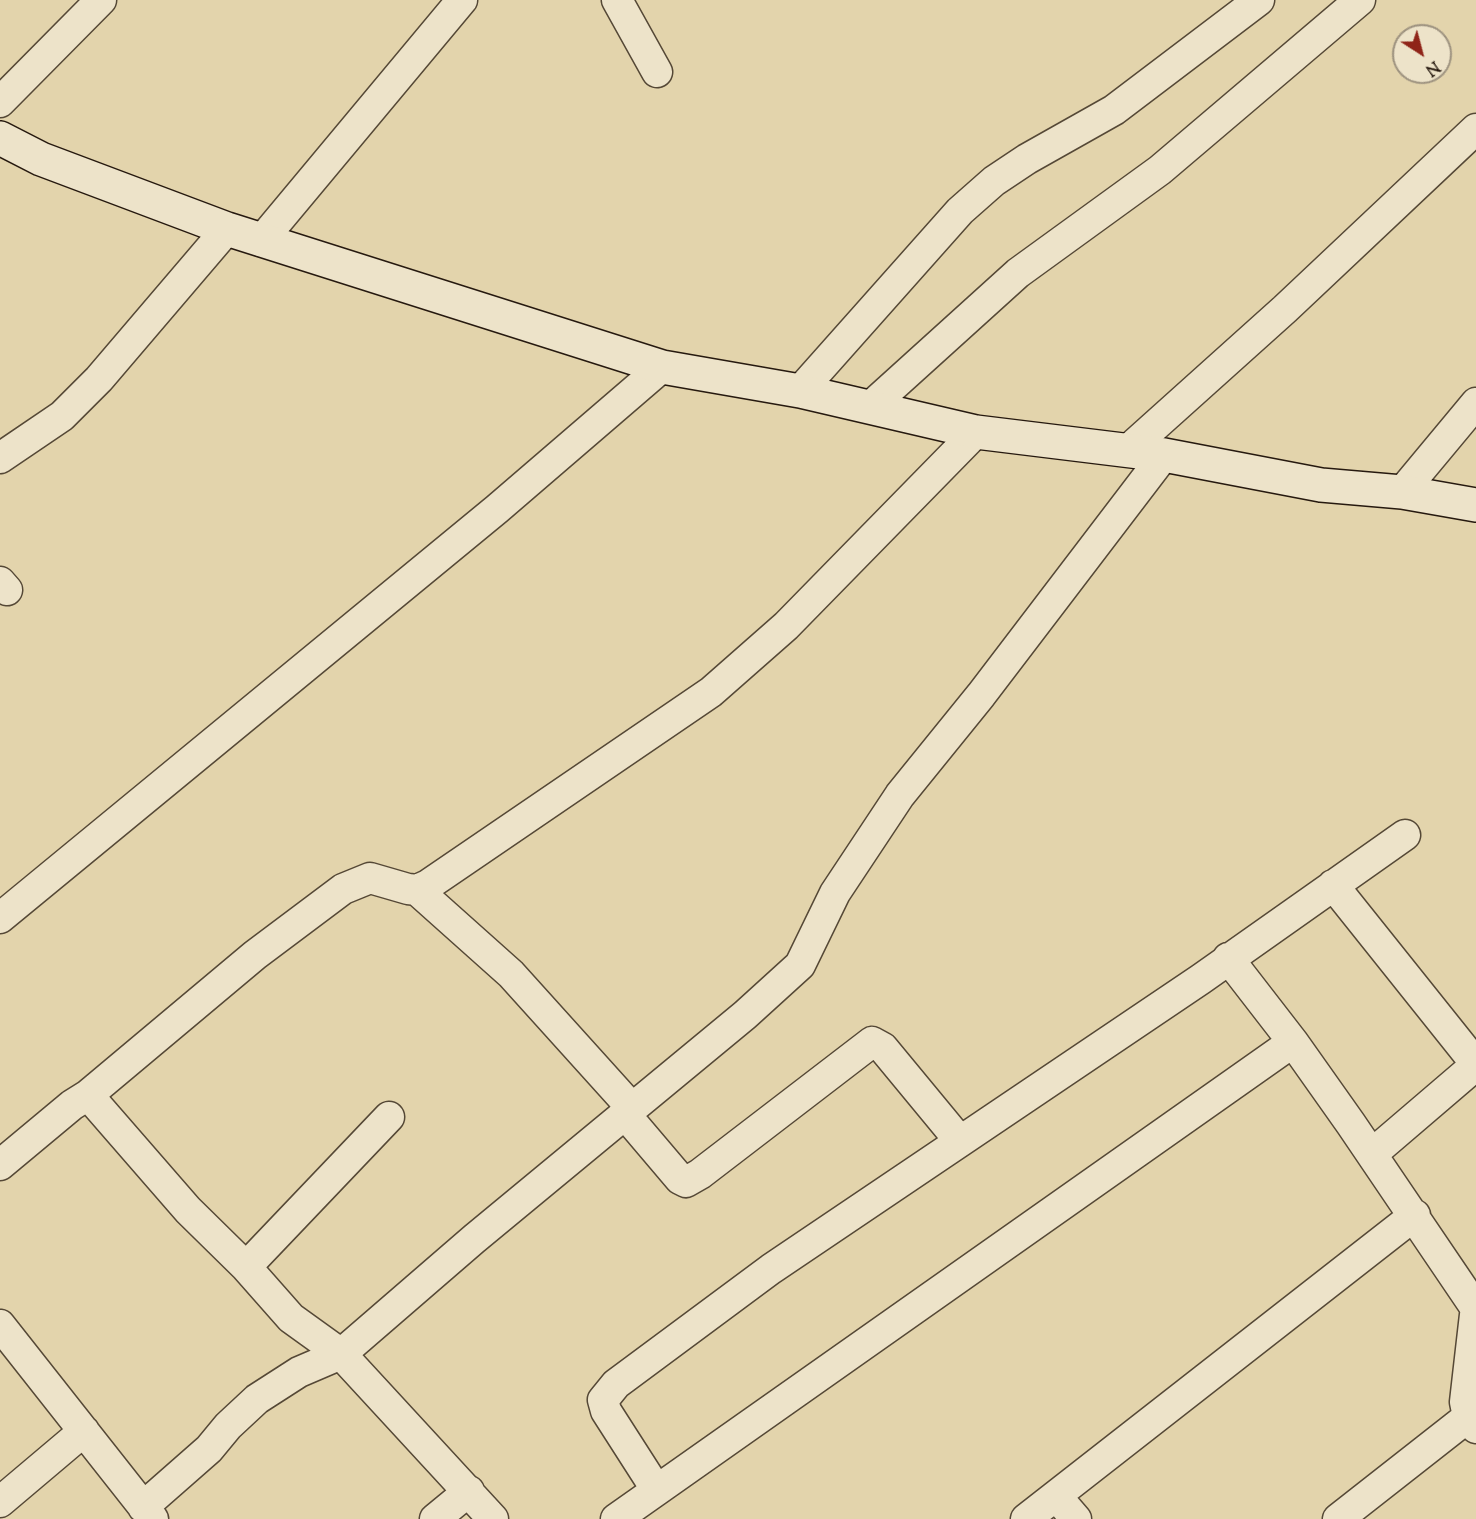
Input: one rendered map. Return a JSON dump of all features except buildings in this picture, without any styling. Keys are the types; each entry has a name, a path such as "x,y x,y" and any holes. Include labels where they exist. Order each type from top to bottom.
{"street":[{"path":"0,102 101,0"},
{"path":"261,241 462,0"},
{"path":"618,0 657,72"},
{"path":"800,391 960,211 994,181 1027,159 1114,110 1259,0"},
{"path":"871,406 1018,273 1184,151 1360,0"},
{"path":"1128,450 1285,309 1476,129"},
{"path":"0,138 41,159 261,241 662,367 800,391 976,432 1164,455 1321,485 1402,492 1476,505"},
{"path":"0,458 62,416 99,379 227,229"},
{"path":"0,918 497,509 662,367"},
{"path":"1402,492 1476,403"},
{"path":"417,890 428,885 711,692 786,626 976,432"},
{"path":"0,1325 148,1513 228,1426 257,1399 299,1372 342,1354 627,1110 745,1015 800,965 812,945 835,893 900,795 981,695 1164,455"},
{"path":"656,1489 606,1411 603,1400 607,1393 771,1269 1405,835"},
{"path":"0,1165 72,1105 88,1095 255,955 343,889 358,880 370,878 417,890 511,974 627,1110 680,1179 686,1182 700,1174 872,1042 883,1048 959,1140"},
{"path":"1333,885 1476,1064 1372,1154"},
{"path":"1228,958 1293,1042 1476,1306 1465,1402 1472,1423 1338,1519"},
{"path":"616,1519 1293,1042"},
{"path":"88,1095 188,1210 246,1267 291,1318 342,1354 493,1519"},
{"path":"246,1267 389,1117"},
{"path":"1026,1519 1415,1215"},
{"path":"0,1502 84,1431"},
{"path":"435,1519 469,1491"},
{"path":"1057,1497 1076,1519"}]}
